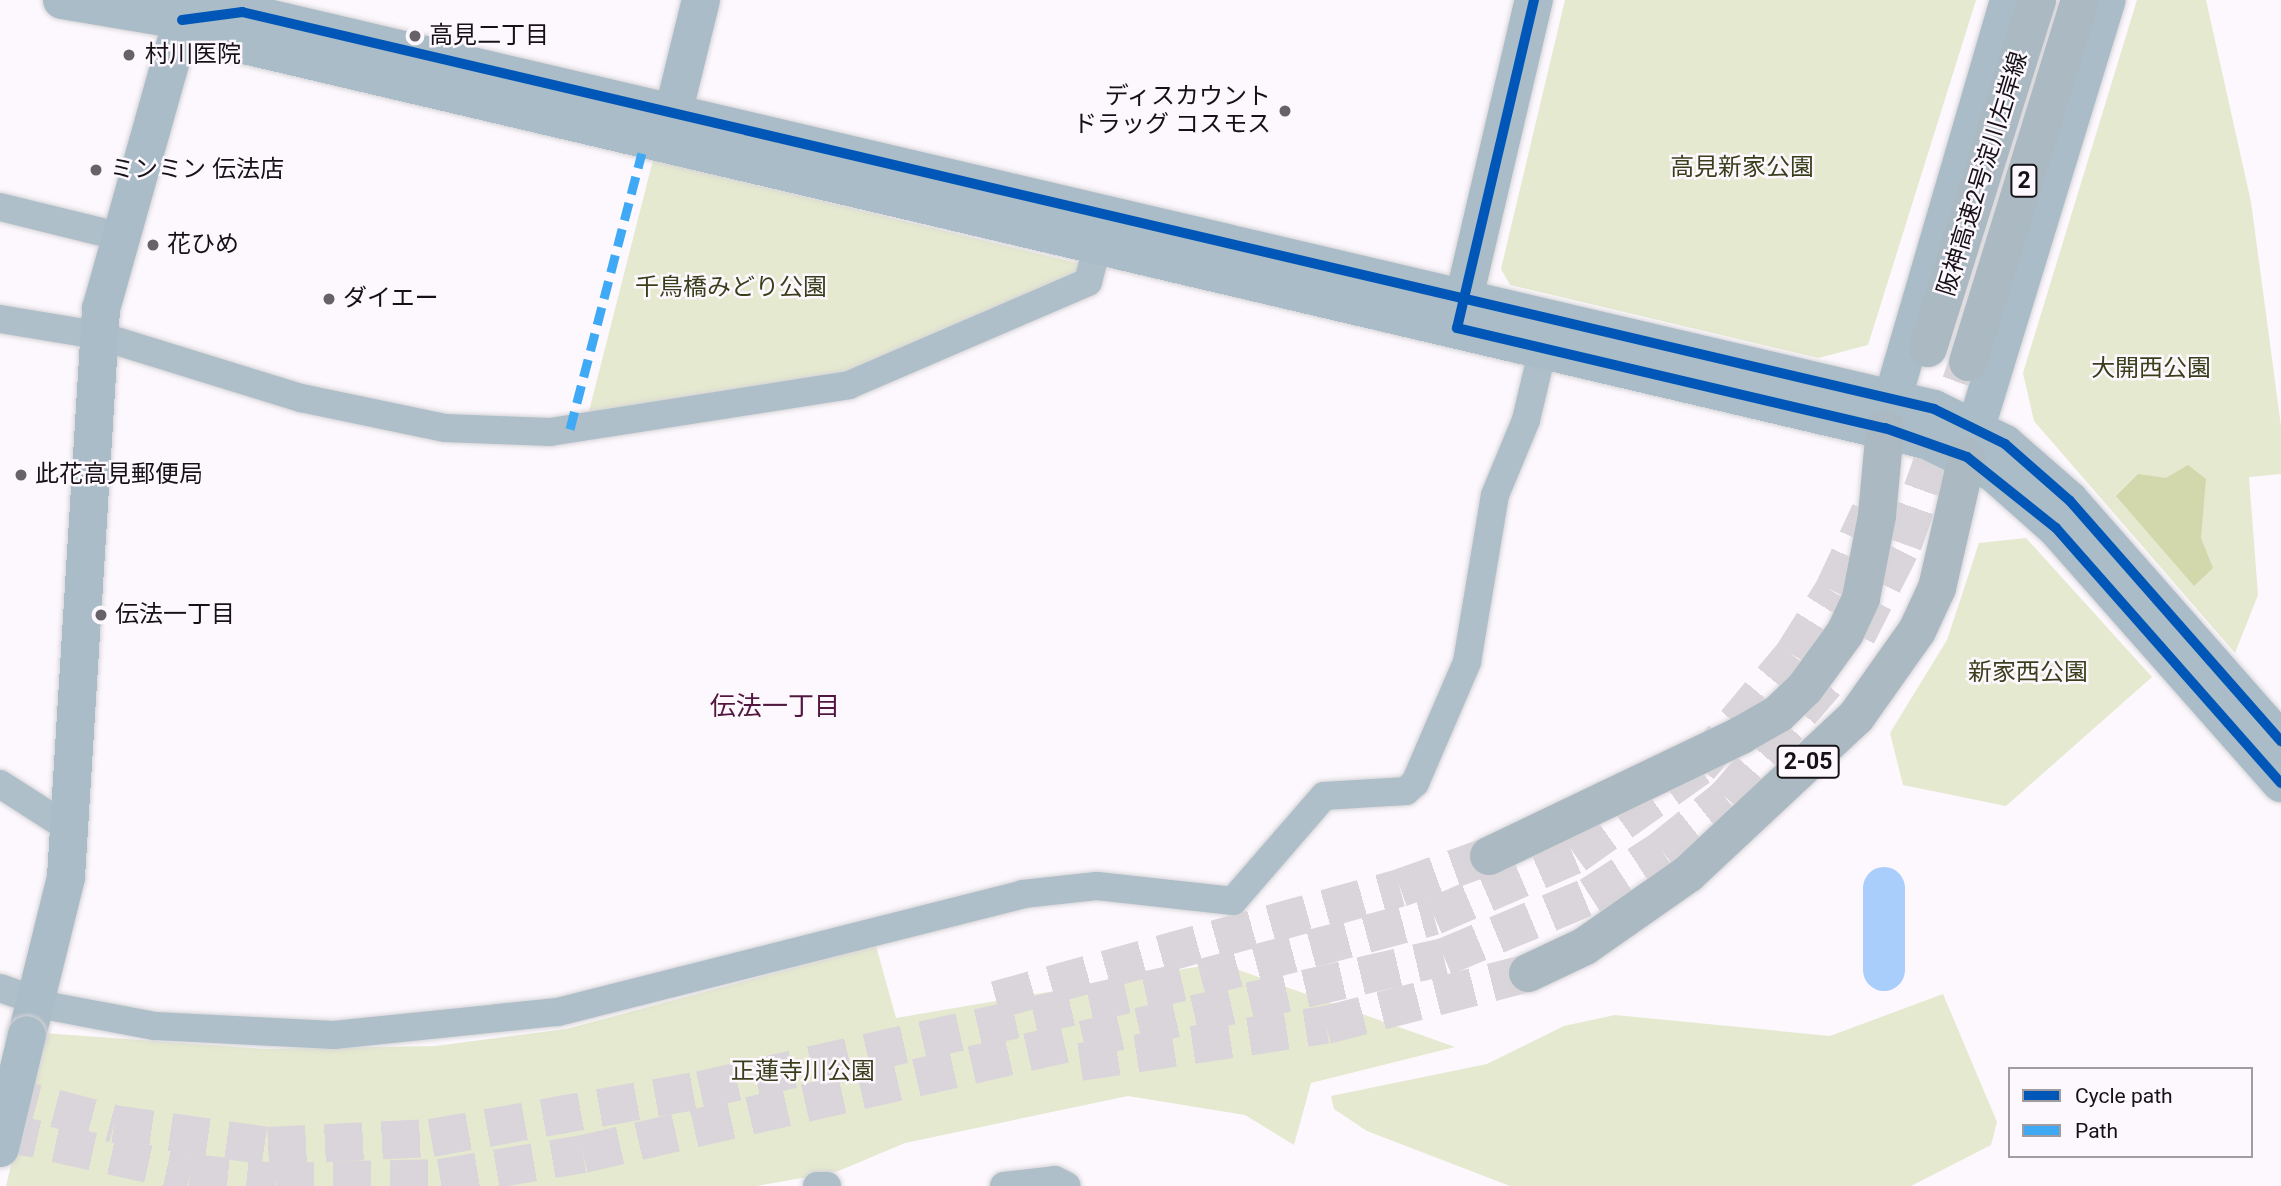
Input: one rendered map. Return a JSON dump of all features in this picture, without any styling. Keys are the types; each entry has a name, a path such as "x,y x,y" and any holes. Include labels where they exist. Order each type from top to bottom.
{"highway":[{"name":"阪神高速2号淀川左岸線","path":"1928,348 2037,0"},
{"name":"阪神高速2号淀川左岸線","path":"1968,362 2080,0"},
{"path":"1489,856 1741,735 1778,714 1805,688 1845,633 1861,597 1888,412"},
{"name":"2-05","path":"1528,973 1586,946 1678,882 1856,717 1917,631 1937,588 1971,441"}],"street":[{"path":"62,0 242,12 1098,243 1460,312"},
{"path":"670,127 701,0"},
{"path":"1460,312 1534,0"},
{"path":"1888,412 2009,0"},
{"path":"1971,441 2107,0"},
{"path":"0,1148 21,1008 66,877 97,335 118,236 185,10"},
{"path":"670,127 1888,412 1971,441 2070,501 2281,741"},
{"path":"0,207 118,236"},
{"path":"0,319 97,335 301,398 445,428 550,432 849,385 1088,282 1098,243"},
{"path":"21,1008 155,1026 247,1033 459,1025 558,1012 1023,894 1097,886 1233,901 1324,796 1406,791 1415,783 1467,662 1495,495 1526,420 1547,333"},
{"path":"1971,441 2056,528 2281,783"},
{"path":"0,784 70,829"},
{"path":"1004,1186 1055,1180 1067,1186"},
{"path":"817,1186 827,1186"}],"green space":[{"name":"高見新家公園","path":"1565,0 1976,0 1868,345 1818,358 1510,285 1501,269"},
{"name":"大開西公園","path":"2137,0 2206,0 2251,202 2281,426 2281,474 2249,477 2258,595 2235,653 2034,421 2023,373"},
{"name":"千鳥橋みどり公園","path":"653,160 1081,264 1079,275 840,380 587,419"},
{"path":"2188,465 2206,479 2201,538 2213,568 2194,586 2116,496 2138,474 2166,478"},
{"name":"新家西公園","path":"2026,538 2152,677 2006,806 1903,785 1890,733 1947,640 1979,543"},
{"name":"正蓮寺川公園","path":"876,946 896,1018 1219,963 1455,1047 1311,1083 1294,1145 1245,1115 1128,1096 905,1143 836,1172 757,1186 6,1186 43,1033 266,1049 435,1046 566,1029"},
{"path":"1943,994 1997,1122 1991,1145 1911,1186 1510,1186 1367,1131 1334,1109 1331,1096 1487,1064 1564,1026 1615,1015 1830,1036"}],"waterway":[{"path":"1884,888 1884,970"}],"tunnel":[{"path":"1857,635 1903,544 1968,362"},
{"path":"0,1094 114,1124 268,1146 431,1138 700,1090 1201,978 1434,916 1575,855 1699,767 1793,655 1833,591 1870,512"},
{"path":"0,1131 190,1173 276,1182 440,1178 583,1154 1444,957 1590,896 1661,850 1726,798 1826,682"},
{"path":"996,1000 1400,888 1489,856"},
{"path":"1080,1062 1326,1025 1528,973"}],"marked path":[{"path":"570,429 642,153"}],"cycle path":[{"path":"1534,0 1457,328 1885,428 1967,457 2056,528 2281,783"},
{"path":"182,20 242,12 1934,409 2005,444 2070,501 2281,741"}],"place":[{"name":"高見二丁目","path":"415,36"},
{"name":"村川医院","path":"129,55"},
{"name":"ディスカウント ドラッグ コスモス","path":"1285,111"},
{"name":"ミンミン 伝法店","path":"96,170"},
{"name":"花ひめ","path":"153,245"},
{"name":"ダイエー","path":"329,299"},
{"name":"此花高見郵便局","path":"21,475"},
{"name":"伝法一丁目","path":"101,615"}],"district":[{"name":"伝法一丁目","path":"775,707"}]}
